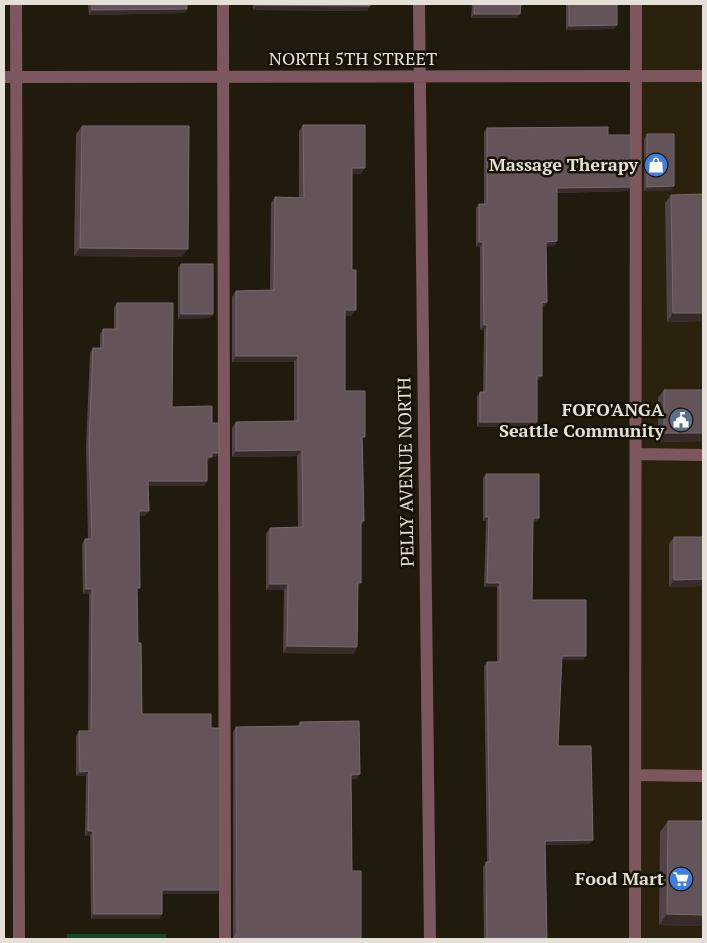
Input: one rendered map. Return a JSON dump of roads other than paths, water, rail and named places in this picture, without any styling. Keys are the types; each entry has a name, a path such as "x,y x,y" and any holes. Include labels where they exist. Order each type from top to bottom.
{"street":[{"path":"16,4 10,77 19,939"},
{"path":"223,4 225,939"},
{"name":"PELLY AVENUE NORTH","path":"419,4 430,939"},
{"path":"635,939 636,4"},
{"name":"NORTH 5TH STREET","path":"10,77 703,76"},
{"path":"636,454 703,455"},
{"path":"635,775 703,776"}],"place":[{"name":"Massage Therapy","path":"656,165"},
{"name":"FOFO'ANGA Seattle Community","path":"681,420"},
{"name":"Food Mart","path":"681,879"}]}
